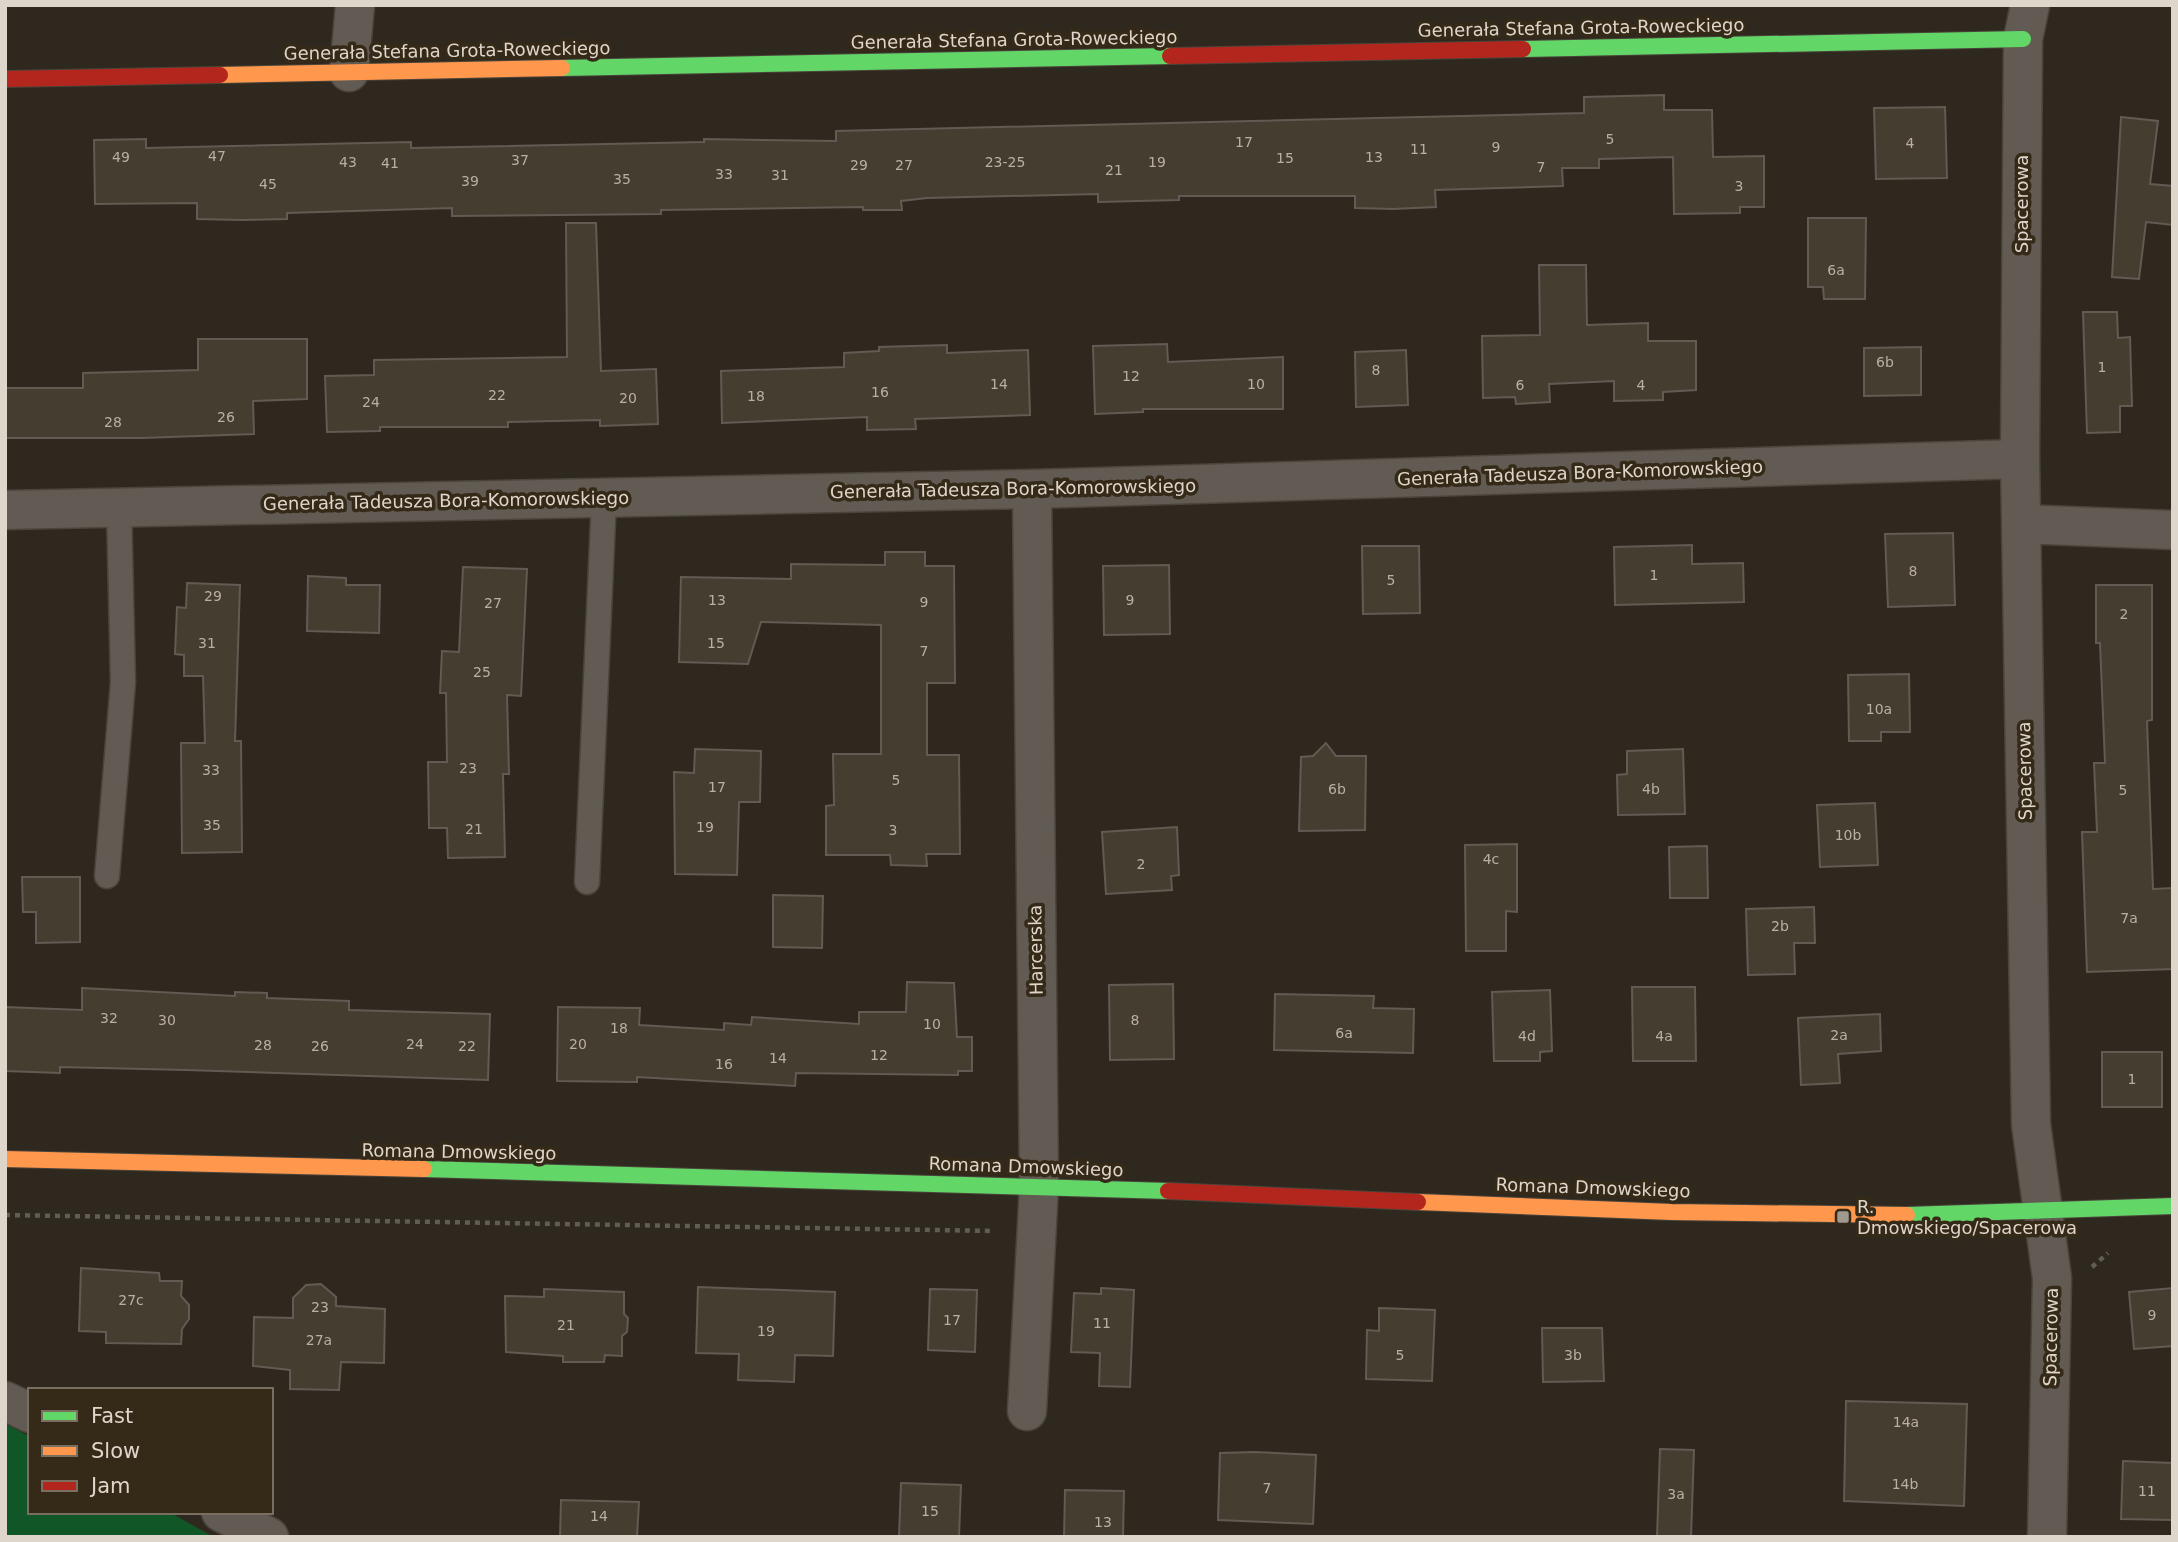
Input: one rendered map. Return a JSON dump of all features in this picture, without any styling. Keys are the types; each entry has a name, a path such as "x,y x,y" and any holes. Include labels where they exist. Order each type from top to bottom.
{"street":[{"path":"349,72 355,5"},
{"name":"Generała Stefana Grota-Roweckiego","path":"5,79 349,72 2027,22"},
{"name":"Spacerowa","path":"2027,22 2020,459 2031,1124 2046,1214 2052,1278 2047,1537"},
{"name":"Generała Tadeusza Bora-Komorowskiego","path":"5,510 1032,489 2020,459"},
{"name":"Harcerska","path":"1027,1411 1039,1186 1032,489"},
{"path":"2022,524 2173,530"},
{"name":"Romana Dmowskiego","path":"5,1159 1039,1186 1843,1217 2046,1214 2173,1206"},
{"path":"5,1401 28,1412"},
{"path":"225,1514 269,1537"}],"lane":[{"path":"587,882 604,498"},
{"path":"107,876 123,682 119,507"}],"path":[{"path":"5,1216 1037,1231"},
{"path":"2090,1270 2104,1253 2116,1252"}],"green space":[{"path":"5,1423 28,1436 28,1514 173,1514 214,1537 5,1537"}],"building":[{"path":"1664,95 1664,110 1712,110 1713,157 1764,156 1764,207 1740,207 1740,213 1674,214 1673,157 1599,159 1599,168 1562,168 1563,186 1435,190 1436,207 1393,209 1355,208 1355,196 1179,196 1179,200 1098,202 1098,194 927,198 901,201 902,210 863,210 863,207 661,210 661,214 452,216 452,208 287,213 287,219 242,220 197,219 197,203 95,204 94,140 146,139 146,148 411,142 411,148 704,142 704,139 836,141 836,131 1584,113 1584,97"},
{"path":"1945,107 1947,178 1876,179 1874,108"},
{"path":"2121,117 2158,121 2150,184 2173,186 2173,225 2146,222 2139,279 2112,277"},
{"path":"1808,218 1866,218 1865,299 1824,299 1823,287 1808,287"},
{"path":"566,223 596,223 601,371 656,369 658,424 600,426 600,420 508,422 508,427 380,427 380,431 327,432 325,376 374,375 374,360 567,357"},
{"path":"1539,265 1586,265 1587,325 1648,323 1648,341 1696,341 1696,390 1663,392 1663,400 1614,401 1614,381 1549,384 1550,402 1516,404 1515,397 1483,398 1482,336 1540,335"},
{"path":"2083,312 2117,312 2118,338 2130,337 2132,406 2120,406 2120,432 2087,433"},
{"path":"198,339 307,339 307,399 253,401 254,434 142,438 5,438 5,388 83,388 83,373 198,370"},
{"path":"1167,344 1168,362 1283,357 1283,409 1143,409 1143,412 1095,414 1093,346"},
{"path":"947,345 947,353 1028,350 1030,415 915,419 916,429 867,430 867,417 722,423 721,371 844,367 844,353 879,351 879,347"},
{"path":"1921,347 1921,395 1864,396 1864,348"},
{"path":"1406,350 1408,405 1356,407 1355,352"},
{"path":"1953,533 1955,605 1888,607 1885,534"},
{"path":"1692,545 1692,564 1743,563 1744,602 1615,605 1614,547"},
{"path":"1362,546 1419,546 1420,613 1363,614"},
{"path":"885,552 925,552 925,566 954,566 955,683 927,683 927,755 959,755 960,854 926,854 927,866 891,865 890,855 826,855 826,806 834,805 833,754 881,754 881,625 761,622 748,664 679,662 681,577 791,579 791,564 885,565"},
{"path":"1169,565 1170,634 1104,635 1103,566"},
{"path":"463,567 527,569 521,696 507,695 509,774 503,774 505,857 448,858 447,828 429,828 428,762 447,762 446,693 440,693 442,651 459,652"},
{"path":"308,576 346,578 346,585 380,585 379,633 307,631"},
{"path":"187,583 240,585 235,741 241,741 242,852 182,853 181,743 205,743 203,676 184,676 184,655 175,654 177,607 186,608"},
{"path":"2096,585 2152,585 2152,720 2147,721 2153,889 2173,888 2173,969 2087,972 2082,832 2097,832 2094,763 2105,763 2100,643 2096,643"},
{"path":"1909,674 1910,732 1881,732 1881,741 1849,741 1848,675"},
{"path":"1326,743 1336,756 1366,756 1365,830 1299,831 1301,757 1313,756"},
{"path":"695,749 761,751 760,802 739,802 737,875 675,874 674,772 694,773"},
{"path":"1683,749 1685,814 1618,815 1617,775 1627,774 1627,751"},
{"path":"1875,803 1878,865 1820,867 1817,805"},
{"path":"1177,827 1179,875 1171,876 1172,890 1106,894 1102,832"},
{"path":"1517,844 1517,912 1506,911 1506,951 1466,951 1465,845"},
{"path":"1707,846 1708,898 1670,898 1669,847"},
{"path":"22,877 80,877 80,942 36,943 36,912 23,912"},
{"path":"773,895 823,896 822,948 773,947"},
{"path":"1814,907 1815,943 1794,943 1795,974 1748,975 1746,909"},
{"path":"907,982 954,983 957,1037 972,1037 972,1071 958,1071 958,1075 796,1073 795,1086 637,1077 637,1082 557,1081 558,1007 640,1008 639,1025 724,1030 724,1023 751,1025 752,1017 859,1024 859,1012 906,1012"},
{"path":"1173,984 1174,1059 1110,1060 1109,985"},
{"path":"1632,987 1695,987 1696,1061 1633,1061"},
{"path":"82,988 235,996 235,992 267,993 267,998 349,1001 349,1010 490,1014 488,1080 60,1067 60,1073 5,1071 5,1007 82,1010"},
{"path":"1550,990 1552,1051 1540,1052 1540,1061 1494,1061 1492,992"},
{"path":"1275,994 1374,996 1373,1008 1414,1009 1413,1053 1274,1050"},
{"path":"1880,1014 1881,1051 1838,1054 1840,1083 1801,1085 1798,1018"},
{"path":"2102,1052 2162,1052 2162,1107 2102,1107"},
{"path":"81,1268 159,1273 160,1281 182,1281 181,1296 189,1305 189,1319 182,1329 181,1344 106,1343 106,1332 79,1331"},
{"path":"321,1284 336,1297 336,1306 385,1309 384,1363 341,1362 339,1390 290,1389 290,1370 253,1366 254,1317 293,1318 293,1298 306,1285"},
{"path":"698,1287 835,1292 833,1356 795,1355 794,1382 738,1380 739,1354 696,1353"},
{"path":"1101,1288 1134,1290 1130,1387 1099,1386 1100,1353 1071,1352 1074,1293 1101,1294"},
{"path":"2173,1288 2173,1346 2134,1349 2129,1292"},
{"path":"544,1289 624,1292 624,1314 628,1318 627,1332 622,1336 622,1356 605,1355 604,1362 563,1362 563,1356 506,1352 505,1296 544,1297"},
{"path":"930,1289 977,1290 975,1352 928,1350"},
{"path":"1379,1308 1435,1310 1432,1381 1366,1379 1367,1330 1379,1331"},
{"path":"1542,1328 1602,1328 1604,1381 1543,1382"},
{"path":"1846,1401 1967,1404 1964,1506 1844,1501"},
{"path":"1660,1449 1694,1450 1691,1537 1657,1537"},
{"path":"1220,1453 1316,1455 1313,1524 1218,1520"},
{"path":"2123,1461 2173,1463 2173,1520 2121,1519"},
{"path":"901,1483 961,1485 959,1537 899,1537"},
{"path":"1065,1490 1124,1491 1123,1537 1064,1537"},
{"path":"561,1500 639,1502 637,1537 560,1537"}],"traffic: fast":[{"path":"1523,49 2023,39"},
{"path":"562,68 1170,56"},
{"path":"424,1169 1168,1191"},
{"path":"1907,1215 2173,1206"}],"traffic: slow":[{"path":"220,75 562,68"},
{"path":"5,1159 424,1169"},
{"path":"1418,1202 1672,1212 1907,1215"}],"traffic: jam":[{"path":"1170,56 1523,49"},
{"path":"5,79 220,75"},
{"path":"1168,1191 1418,1202"}],"place":[{"name":"R. Dmowskiego/Spacerowa","path":"1843,1217"}]}
